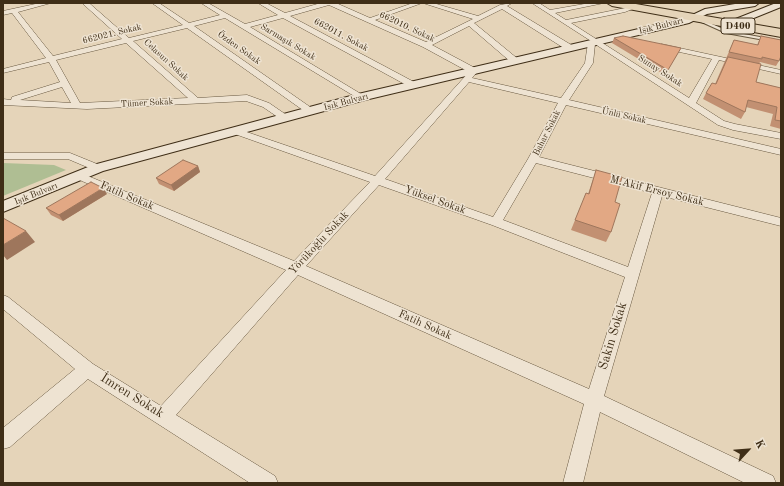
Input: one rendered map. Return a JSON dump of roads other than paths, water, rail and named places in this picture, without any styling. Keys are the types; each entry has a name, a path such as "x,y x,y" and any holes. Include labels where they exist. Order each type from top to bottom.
{"highway":[{"name":"D400","path":"612,3 781,33"},
{"name":"D400","path":"664,3 746,16 781,24"}],"main road":[{"name":"Işık Bulvarı","path":"3,207 98,168 362,97 413,85 470,75 515,61 695,18 712,10 755,3"},
{"path":"726,24 736,22 746,16 780,6"}],"street":[{"path":"3,13 48,3"},
{"name":"Celasun Sokak","path":"85,3 196,100"},
{"name":"Özden Sokak","path":"155,3 310,111"},
{"name":"Sarmaşık Sokak","path":"204,3 362,97"},
{"name":"662011. Sokak","path":"261,3 413,85"},
{"path":"243,27 328,3"},
{"name":"662010. Sokak","path":"331,3 426,45 470,75"},
{"path":"369,20 419,3"},
{"path":"426,3 478,18"},
{"name":"Sunay Sokak","path":"535,3 721,123 733,127 781,136"},
{"path":"549,12 601,3"},
{"path":"426,45 506,4 570,48"},
{"path":"566,22 623,10 633,6"},
{"path":"14,11 51,59 77,105"},
{"name":"662021. Sokak","path":"3,71 226,16"},
{"path":"469,23 515,61"},
{"path":"621,36 636,39"},
{"name":"Bahar Sokak","path":"496,222 533,159 563,102 589,63 595,42"},
{"path":"658,44 781,72"},
{"path":"691,103 716,58"},
{"name":"Ünlü Sokak","path":"470,75 563,102 781,152"},
{"name":"Yörükoğlu Sokak","path":"164,416 296,268 378,180 470,75"},
{"path":"4,102 65,83"},
{"name":"Tümer Sokak","path":"4,102 77,105 247,98 266,105 285,118"},
{"name":"Yüksel Sokak","path":"235,131 496,222 632,274"},
{"path":"3,156 70,156 98,168"},
{"name":"M.Akif Ersoy Sokak","path":"533,159 781,222"},
{"name":"Fatih Sokak","path":"79,176 296,268 594,400 766,483"},
{"name":"Sakin Sokak","path":"573,483 594,400 658,191"},
{"name":"İmren Sokak","path":"3,301 87,369 164,416 268,483"},
{"path":"3,440 87,369"}],"lane":[{"path":"695,18 727,32 781,42"}]}
